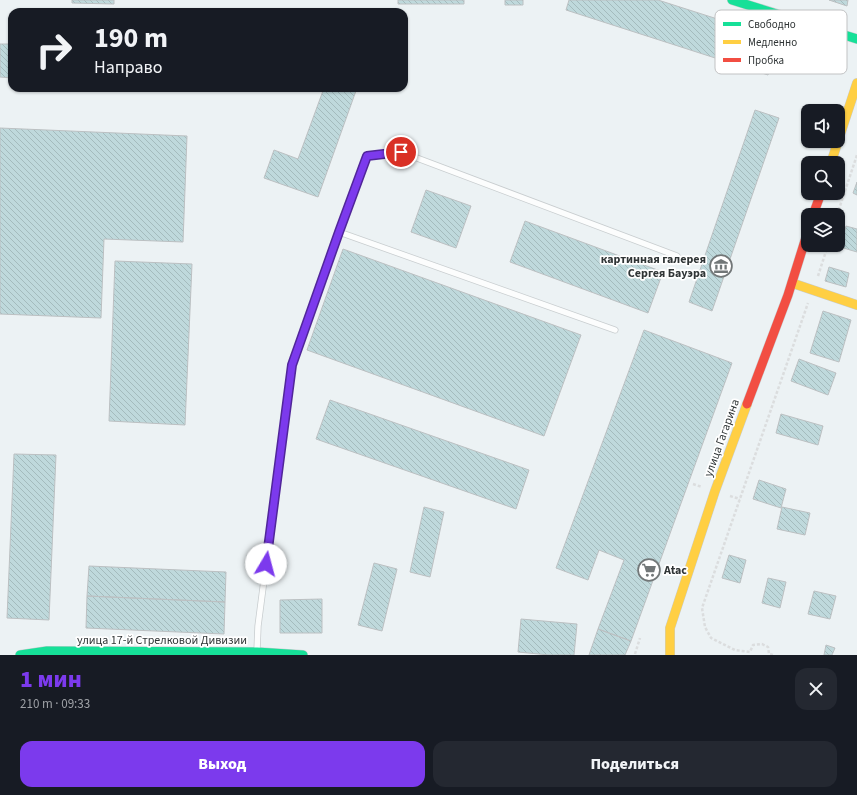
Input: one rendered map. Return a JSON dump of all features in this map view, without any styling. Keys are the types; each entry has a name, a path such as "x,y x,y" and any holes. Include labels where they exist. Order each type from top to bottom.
{"main road":[{"path":"732,0 764,10"},
{"path":"847,36 857,39"},
{"path":"845,120 857,83"},
{"name":"улица Гагарина","path":"670,655 670,628 712,498 792,283 802,252"},
{"path":"792,283 857,305"},
{"name":"улица 17-й Стрелковой Дивизии","path":"20,655 47,651 257,652 303,655"}],"lane":[{"path":"257,652 258,626 292,365 367,156 401,152 677,256"},
{"path":"339,232 615,330"}],"path":[{"path":"839,208 857,155"},
{"path":"773,655 769,655 768,647 762,644 753,645 750,654 735,650 711,638 705,627 702,608 826,252"},
{"path":"634,654 640,638"}],"building":[{"path":"72,0 114,0 114,4 72,3"},
{"path":"398,0 464,0 464,4 398,4"},
{"path":"505,0 523,0 523,5 505,5"},
{"path":"569,0 658,0 715,18 715,58 566,10"},
{"path":"829,0 848,0 847,6"},
{"path":"0,44 8,44 8,78 0,77"},
{"path":"323,92 356,92 318,197 264,178 274,150 298,159"},
{"path":"755,110 779,118 712,311 689,302"},
{"path":"0,128 187,136 183,242 104,239 101,318 0,314"},
{"path":"857,182 857,195 853,193"},
{"path":"426,190 471,206 456,248 411,232"},
{"path":"525,221 663,272 648,313 510,262"},
{"path":"846,226 857,229 857,252 845,248"},
{"path":"343,249 581,335 544,436 307,350"},
{"path":"115,261 192,264 185,425 109,421"},
{"path":"829,267 849,273 846,287 825,281"},
{"path":"823,311 851,320 839,362 810,353"},
{"path":"644,330 732,363 631,641 598,629 624,560 599,550 588,580 556,568"},
{"path":"799,359 836,373 828,395 791,381"},
{"path":"330,400 529,470 516,509 316,439"},
{"path":"781,414 823,426 818,445 776,433"},
{"path":"14,454 56,455 49,620 7,618"},
{"path":"759,480 786,489 781,508 753,499"},
{"path":"424,507 444,512 430,577 410,572"},
{"path":"782,507 810,513 805,535 777,529"},
{"path":"729,555 746,560 740,583 722,578"},
{"path":"374,563 397,569 382,631 358,625"},
{"path":"89,566 226,572 225,602 87,596"},
{"path":"768,578 786,582 780,608 762,603"},
{"path":"814,591 836,596 830,619 808,614"},
{"path":"87,596 225,602 224,634 86,628"},
{"path":"322,599 322,633 280,633 280,600"},
{"path":"521,619 577,624 574,655 549,655 518,652"},
{"path":"598,629 631,641 625,655 589,655"},
{"path":"826,645 835,648 832,655 824,655"}],"traffic: fast":[{"path":"732,0 764,10"},
{"path":"847,36 857,39"},
{"path":"20,655 47,651 257,652 303,655"}],"traffic: slow":[{"path":"845,120 857,83"},
{"path":"833,156 836,148"},
{"path":"792,283 857,305"},
{"path":"670,655 670,628 715,491 747,404"}],"traffic: jam":[{"path":"816,208 818,200"},
{"path":"747,404 788,295 801,252"}],"place":[{"name":"картинная галерея Сергея Бауэра","path":"721,266"},
{"name":"Atac","path":"649,570"}],"route":[{"path":"266,564 292,365 367,156 401,152"}]}
